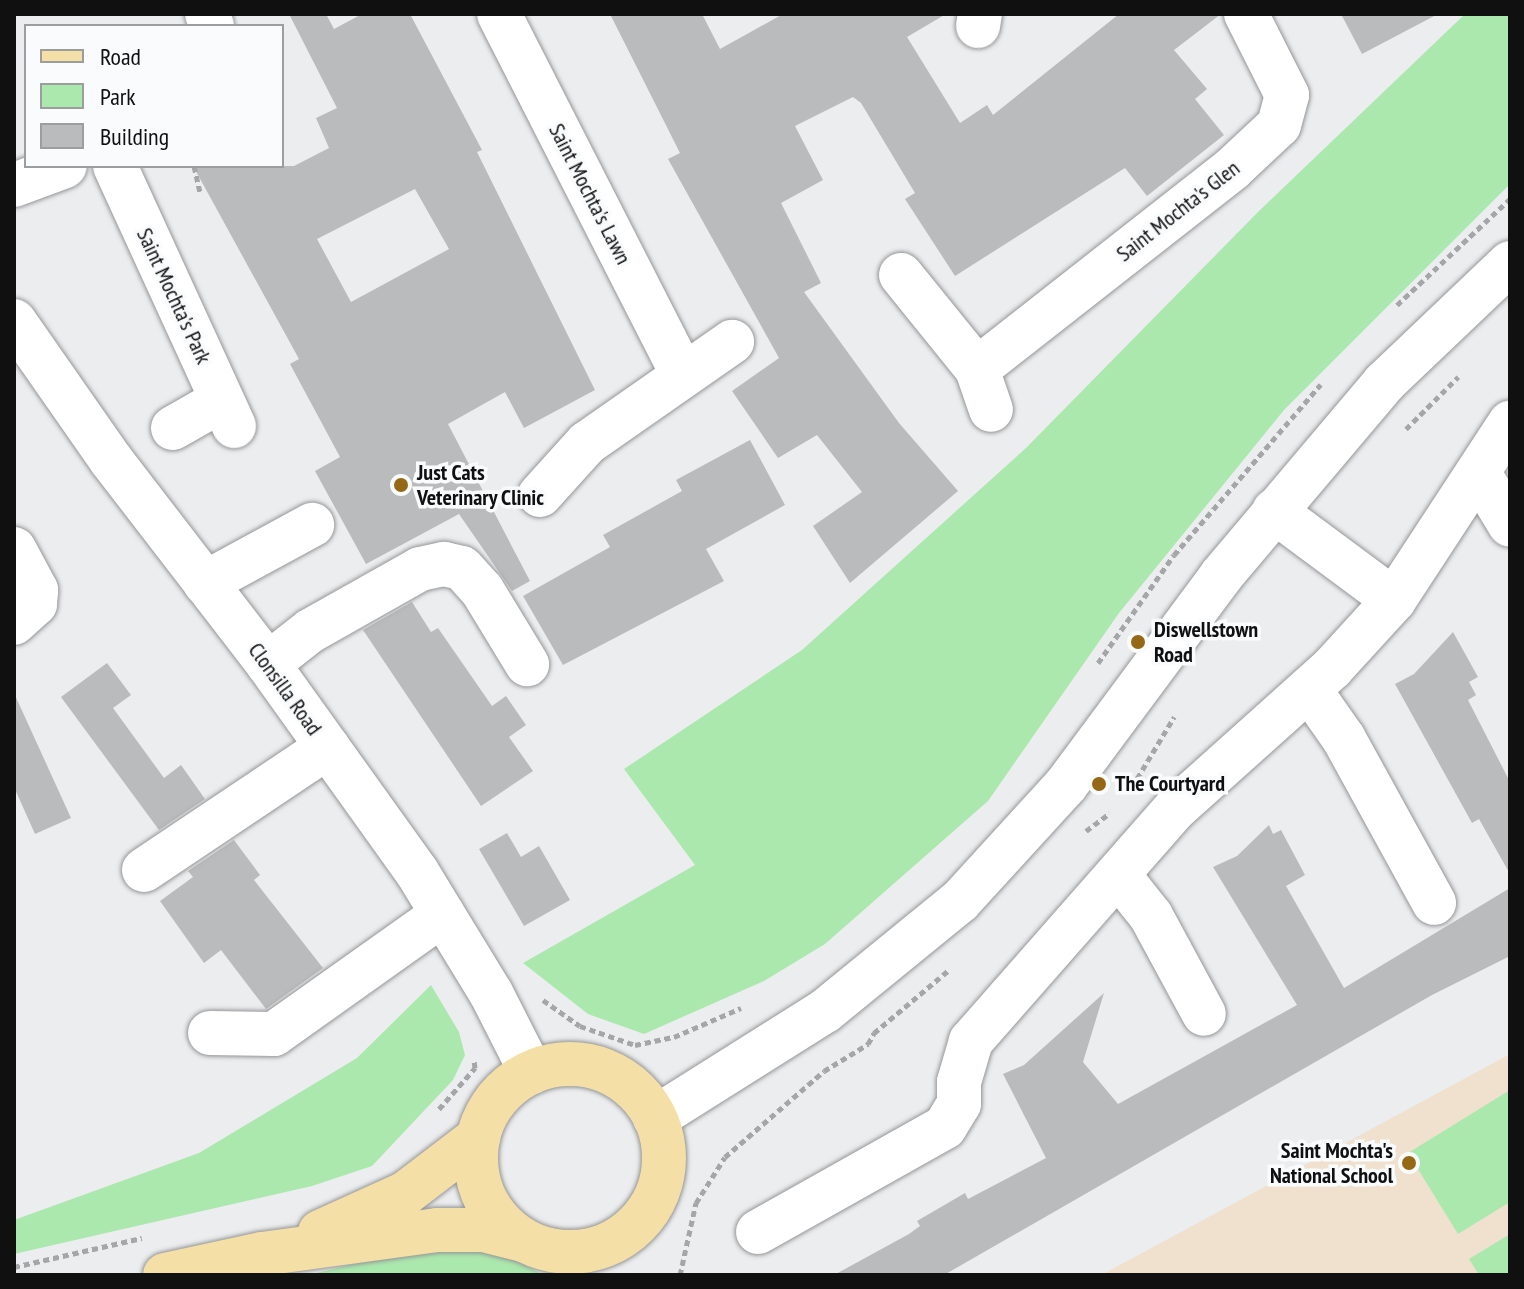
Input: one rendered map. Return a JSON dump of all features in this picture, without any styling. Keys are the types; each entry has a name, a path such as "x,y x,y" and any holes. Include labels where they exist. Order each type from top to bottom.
{"main road":[{"path":"165,1275 262,1254 437,1230 483,1230 551,1251 581,1252 617,1259 663,1176 663,1146 655,1118 639,1094 615,1075 588,1065 559,1064 531,1072 497,1099 478,1138 476,1167 483,1195 499,1221 523,1240"},
{"path":"262,1254 406,1193 478,1138"}],"street":[{"name":"Saint Mochta's Lawn","path":"499,14 682,373"},
{"name":"Saint Mochta's Glen","path":"977,369 1232,169 1279,125 1286,110 1285,87 1246,14"},
{"path":"14,185 60,168"},
{"name":"Saint Mochta's Park","path":"116,168 228,413 173,428"},
{"path":"655,1118 825,1011 960,901 1066,785 1274,511 1384,383 1510,263"},
{"path":"901,275 977,369 991,410"},
{"name":"Clonsilla Road","path":"14,321 111,460 268,664 443,914 531,1072"},
{"path":"540,495 587,443 682,373 732,342"},
{"path":"758,1232 945,1127 959,1104 959,1082 971,1041 1120,877 1176,808 1309,689 1394,600 1480,475 1510,423"},
{"path":"1480,475 1510,525"},
{"path":"1274,511 1394,600"},
{"path":"205,583 312,525"},
{"path":"14,549 36,590 35,604 14,623"},
{"path":"268,664 310,631 409,575 444,564 462,568 482,590 527,664"},
{"path":"1309,689 1344,739 1434,903"},
{"path":"144,870 328,747"},
{"path":"1120,877 1151,916 1204,1014"},
{"path":"210,1033 274,1034 443,914"}],"path":[{"path":"194,168 200,191"},
{"path":"547,1001 580,1026 635,1045 674,1037 754,1002"},
{"path":"691,1275 682,1275 696,1203 725,1157 834,1064 843,1063 868,1044 874,1033"},
{"path":"428,1122 475,1068 473,1056"}],"shaded area":[{"name":"Saint Mochta's National School","path":"1510,1054 1510,1275 1101,1275 1105,1273"}],"green space":[{"path":"1465,14 1510,14 1510,184 1284,410 1119,613 988,801 825,944 764,981 644,1034 588,1014 523,963 695,865 624,769 802,650 1026,448 1258,212"},
{"path":"431,985 459,1032 465,1055 453,1080 372,1166 312,1186 14,1254 14,1220 199,1153 357,1058"},
{"path":"1510,1090 1510,1202 1458,1234 1408,1153"},
{"path":"1510,1234 1510,1275 1479,1275 1469,1259"},
{"path":"429,1246 493,1249 544,1275 308,1275"}],"building":[{"path":"289,14 326,14 334,29 362,14 410,14 482,150 477,152 595,390 524,428 505,392 448,424 530,581 512,591 459,514 366,564 315,471 340,457 290,364 299,359 194,168 294,166 329,148 316,118 337,108","holes":["415,189 449,249 351,302 317,239"]},
{"path":"610,14 702,14 720,49 783,14 946,14 907,37 960,123 987,105 993,115 1119,14 1221,14 1174,50 1207,89 1195,99 1224,135 1147,196 1125,168 955,276 905,199 915,193 861,103 853,97 795,126 823,180 781,203 821,283 804,292 899,423 958,491 850,583 813,526 862,492 817,435 778,458 732,391 779,358 668,159 680,153"},
{"path":"1341,14 1438,14 1362,54"},
{"path":"750,440 785,505 706,549 724,581 563,665 523,596 610,547 603,535 682,491 676,480"},
{"path":"412,602 431,632 438,628 492,706 506,696 526,725 509,737 533,771 481,806 363,630"},
{"path":"1453,632 1478,677 1469,682 1476,695 1468,700 1510,782 1510,874 1479,819 1472,823 1395,684 1414,674"},
{"path":"107,663 131,695 113,708 164,778 181,765 205,799 159,830 61,697"},
{"path":"14,693 71,818 35,834 14,787"},
{"path":"1269,825 1273,834 1281,830 1305,875 1286,886 1344,988 1510,888 1510,956 1432,995 944,1275 834,1275 909,1234 920,1226 917,1221 965,1193 968,1199 1046,1158 1003,1074 1024,1065 1104,993 1083,1062 1118,1104 1297,1005 1213,867 1237,856"},
{"path":"507,833 521,857 539,846 570,900 524,926 479,849"},
{"path":"234,840 260,875 254,880 323,968 266,1009 221,950 204,963 160,901 193,877 188,871"}],"place":[{"name":"Just Cats Veterinary Clinic","path":"401,485"},
{"name":"Diswellstown Road","path":"1138,642"},
{"name":"The Courtyard","path":"1099,784"},
{"name":"Saint Mochta's National School","path":"1409,1163"}]}
